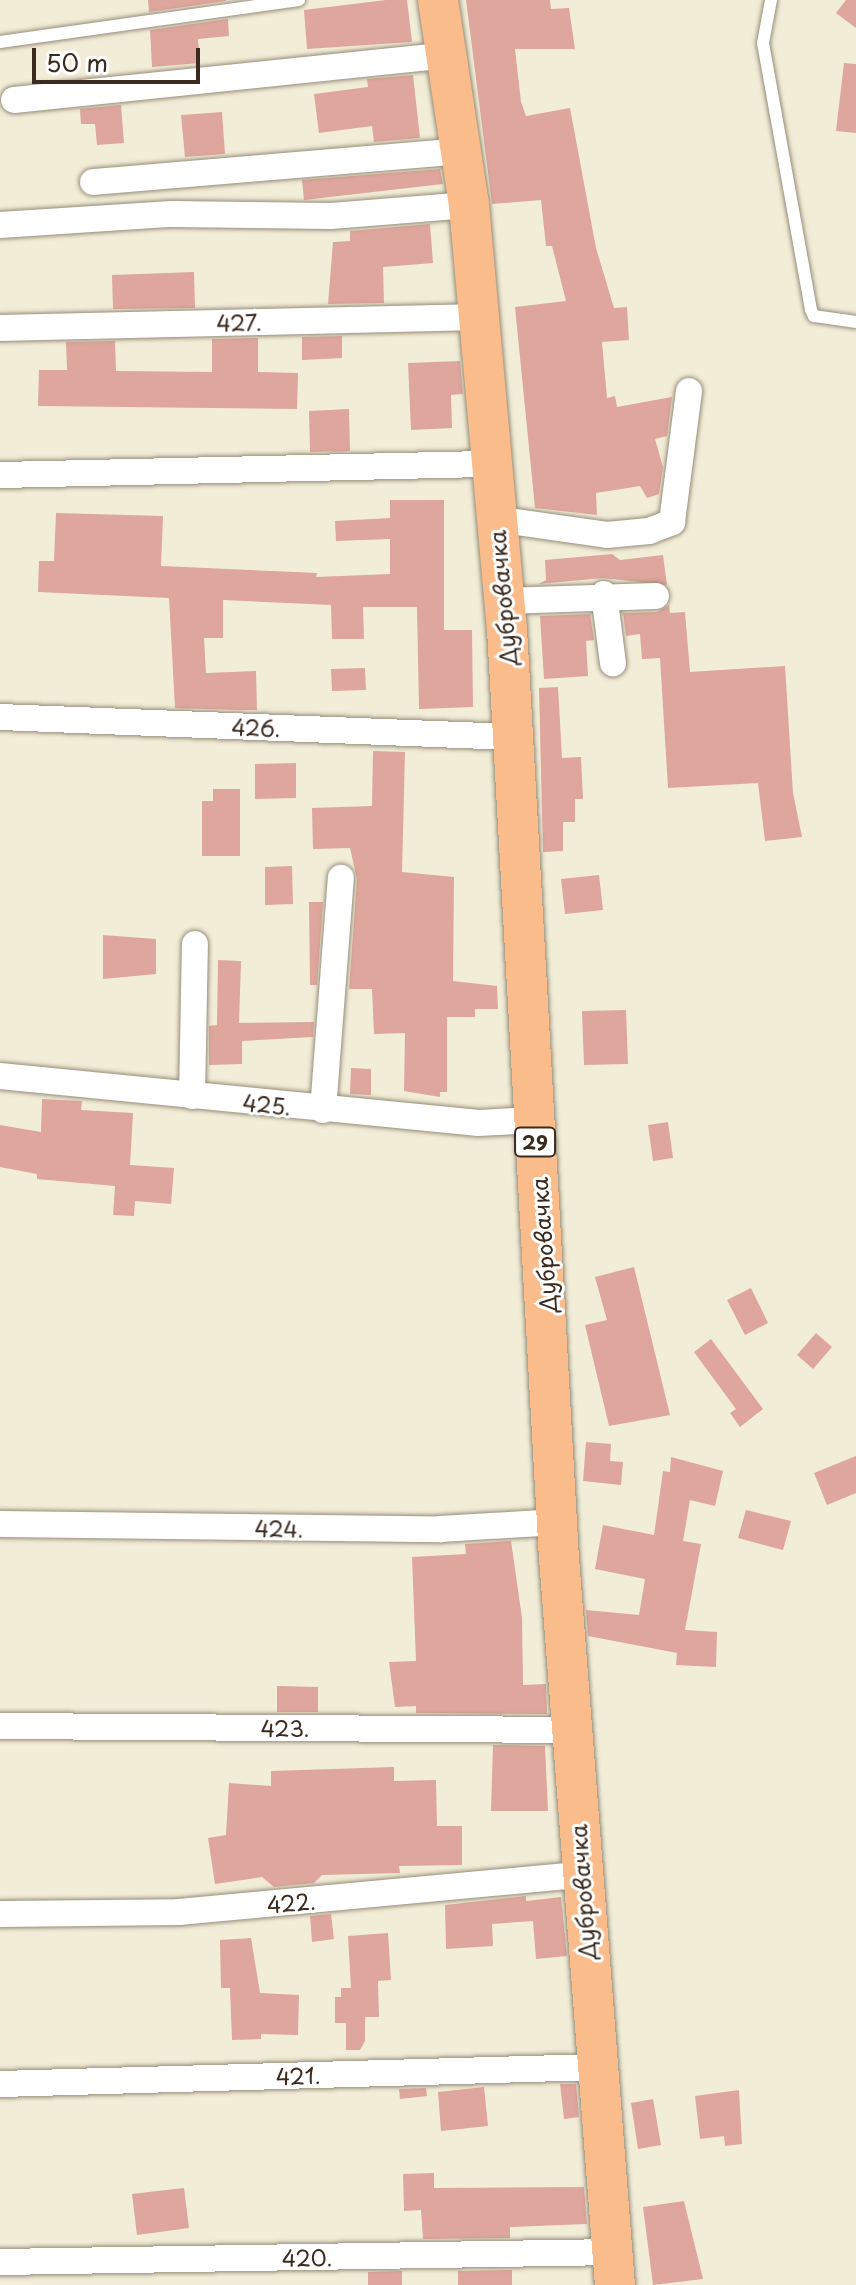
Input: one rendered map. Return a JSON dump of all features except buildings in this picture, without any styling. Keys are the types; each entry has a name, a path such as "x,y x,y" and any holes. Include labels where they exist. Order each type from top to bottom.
{"main road":[{"name":"Дубровачка","path":"438,0 469,205 503,601 580,1875 614,2268"}],"street":[{"path":"14,100 446,55"},
{"path":"93,182 462,151"},
{"path":"0,225 172,214 331,216 469,205"},
{"name":"427.","path":"0,328 479,317"},
{"path":"495,519 607,535 649,531 672,522 689,391"},
{"path":"0,475 490,464"},
{"path":"604,594 613,663"},
{"path":"503,601 604,594 656,596"},
{"name":"426.","path":"0,717 512,737"},
{"path":"323,1110 341,878"},
{"path":"192,1096 195,944"},
{"name":"425.","path":"0,1076 479,1123 534,1120"},
{"name":"424.","path":"0,1524 440,1529 558,1522"},
{"name":"423.","path":"0,1726 571,1730"},
{"name":"422.","path":"0,1914 179,1912 580,1875"},
{"name":"421.","path":"0,2084 596,2067"},
{"name":"420.","path":"0,2262 614,2268"}],"lane":[{"path":"0,42 299,0"},
{"path":"771,0 763,43 811,310 814,316 856,322"}]}
